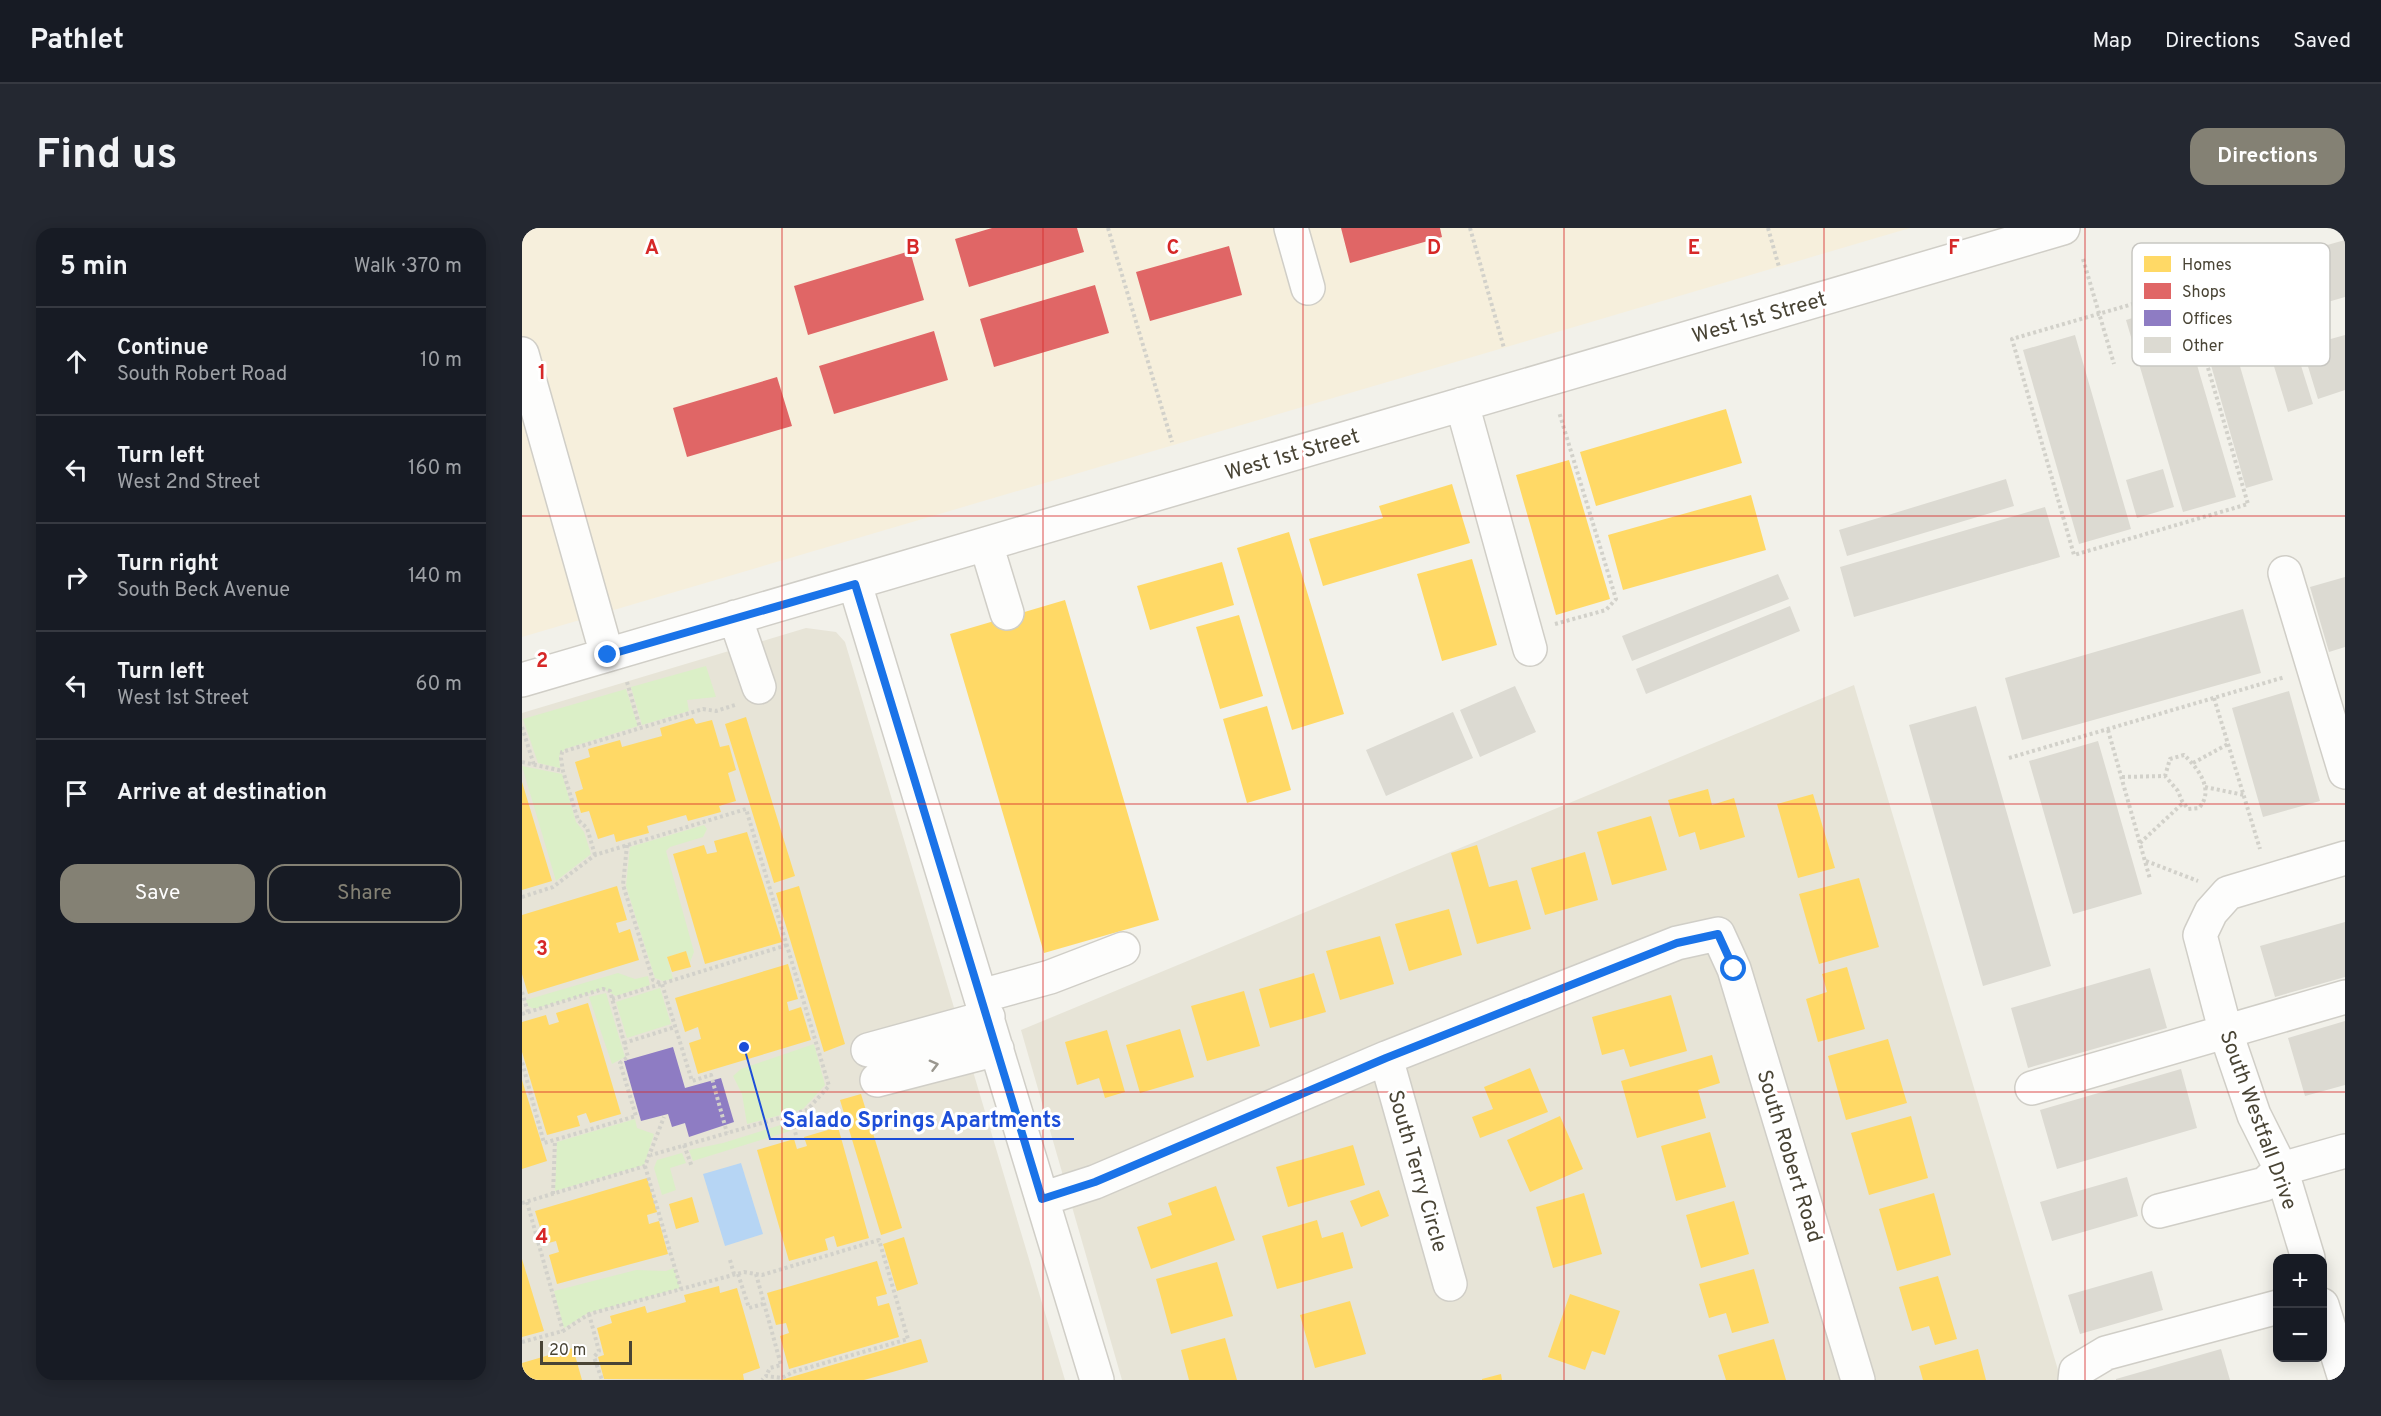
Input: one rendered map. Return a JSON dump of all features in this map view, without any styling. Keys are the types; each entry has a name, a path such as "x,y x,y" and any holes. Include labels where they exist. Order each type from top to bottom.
{"street":[{"path":"1291,228 1308,288"},
{"name":"West 1st Street","path":"522,680 2063,228"},
{"path":"522,354 608,655"},
{"path":"1462,404 1540,637"},
{"path":"986,544 1007,613"},
{"path":"2285,573 2345,772"},
{"path":"855,584 1097,1380"},
{"path":"735,617 750,695"},
{"name":"South Westfall Drive","path":"2307,1254 2281,1169 2254,1115 2226,1033 2200,934 2211,912 2228,893 2345,858"},
{"name":"South Robert Road","path":"1386,1058 1677,943 1718,934 1734,969 1858,1380"},
{"path":"997,1049 873,1065 984,1006 1123,949"},
{"path":"2032,1088 2345,997"},
{"path":"1042,1199 1095,1182 1386,1058"},
{"name":"South Terry Circle","path":"1386,1058 1450,1284"},
{"path":"2159,1210 2265,1184 2281,1169 2345,1151"},
{"path":"2075,1380 2076,1371 2106,1353 2273,1308"},
{"path":"2323,1308 2345,1378"}],"path":[{"path":"1108,228 1172,442"},
{"path":"1470,228 1504,348"},
{"path":"1768,228 1779,267"},
{"path":"2083,259 2114,364"},
{"path":"2132,304 2012,339 2074,555 2248,504 2207,366"},
{"path":"1540,637 1606,610 1616,599 1560,412"},
{"path":"2009,758 2314,669"},
{"path":"627,682 640,728"},
{"path":"595,855 587,828 578,820 563,771 562,752 703,708 716,711 750,695"},
{"path":"2214,698 2262,855"},
{"path":"522,727 534,765"},
{"path":"2108,730 2150,879"},
{"path":"2193,763 2228,744"},
{"path":"2122,777 2165,776 2178,790 2188,809 2199,808 2203,804 2205,787 2193,763 2184,755 2170,759 2165,776"},
{"path":"522,762 563,771"},
{"path":"2205,787 2244,795"},
{"path":"2140,843 2183,803"},
{"path":"522,897 553,887 595,855 746,808 829,1086 807,1110 651,1155"},
{"path":"627,845 623,885 653,980 662,984 692,1081 711,1075 727,1133"},
{"path":"2145,861 2200,881"},
{"path":"612,999 787,945"},
{"path":"522,1014 603,989 610,991 628,1056 620,1063 636,1116 544,1143 522,1062"},
{"path":"522,992 528,1012"},
{"path":"624,1043 675,1027"},
{"path":"790,1115 796,1135"},
{"path":"522,1203 645,1166 664,1117"},
{"path":"553,1194 555,1140"},
{"path":"684,1145 692,1167"},
{"path":"645,1166 681,1289"},
{"path":"527,1202 563,1331"},
{"path":"522,1342 563,1331 589,1314 736,1274 762,1275 879,1240 909,1339 793,1372 782,1378 764,1378"},
{"path":"730,1260 749,1308 763,1304"},
{"path":"756,1274 781,1365 770,1368 764,1378"},
{"path":"589,1314 599,1351 594,1357 602,1380"}],"shaded area":[{"path":"522,228 1910,228 522,637"},
{"path":"806,628 836,632 845,642 1065,1380 522,1380 522,713"},
{"path":"1854,685 2061,1380 1122,1380 1021,1030"}],"green space":[{"path":"706,666 716,697 687,700 689,711 642,725 631,687"},
{"path":"626,689 638,726 565,749 559,756 560,768 538,763 523,719"},
{"path":"522,766 562,774 576,822 584,832 591,854 556,881"},
{"path":"704,825 707,829 703,837 670,847 666,851 694,952 690,962 686,951 667,957 673,979 663,981 655,978 626,886 630,847"},
{"path":"618,973 635,979 648,976 650,985 616,996 604,989 534,1009 528,1006 526,1000"},
{"path":"660,988 671,1024 627,1038 616,1002"},
{"path":"606,993 625,1057 612,1064 589,997"},
{"path":"814,1044 825,1085 803,1109 747,1124 742,1094 733,1076 741,1069"},
{"path":"635,1119 637,1128 654,1134 644,1165 555,1191 557,1142"},
{"path":"787,1123 790,1131 693,1161 689,1150 723,1143"},
{"path":"682,1153 686,1163 670,1168 676,1190 662,1195 654,1168 657,1160"},
{"path":"674,1268 680,1288 588,1313 564,1328 554,1291 636,1270 666,1271"}],"water":[{"path":"741,1163 763,1234 725,1246 703,1174"}],"building: Homes":[{"path":"1726,409 1742,463 1596,506 1580,452"},
{"path":"1569,460 1610,599 1556,615 1516,475"},
{"path":"1452,484 1470,543 1323,586 1309,539 1383,518 1379,506"},
{"path":"1751,495 1766,550 1623,590 1608,535"},
{"path":"1289,532 1344,714 1292,730 1237,548"},
{"path":"1472,559 1497,645 1442,661 1417,574"},
{"path":"1222,562 1234,605 1150,630 1137,586"},
{"path":"1065,600 1159,920 1044,953 950,634"},
{"path":"1239,615 1263,696 1220,709 1196,627"},
{"path":"1267,706 1291,790 1247,803 1223,719"},
{"path":"746,717 795,876 774,883 725,724"},
{"path":"693,718 696,724 712,720 720,747 729,745 736,770 728,773 736,801 719,806 721,812 688,821 686,815 647,826 649,833 616,842 614,834 598,839 589,811 581,813 575,792 583,789 575,762 590,757 588,749 620,740 622,747 662,736 660,728"},
{"path":"522,782 552,881 522,890"},
{"path":"1708,789 1712,805 1734,798 1745,837 1700,850 1695,832 1679,837 1668,800"},
{"path":"1813,794 1835,868 1798,878 1777,804"},
{"path":"1651,816 1667,870 1612,885 1597,832"},
{"path":"747,832 782,942 705,964 673,854 704,845 707,854 717,852 714,841"},
{"path":"1477,845 1489,887 1517,880 1531,929 1477,944 1451,853"},
{"path":"1585,852 1598,900 1545,915 1531,868"},
{"path":"1859,878 1879,947 1819,964 1799,894"},
{"path":"617,886 627,920 616,923 619,933 630,929 639,960 528,994 522,974 522,915"},
{"path":"799,886 845,1044 824,1052 776,893"},
{"path":"1449,909 1462,955 1409,971 1395,924"},
{"path":"1380,936 1394,984 1340,1000 1326,951"},
{"path":"686,951 691,967 672,972 667,957"},
{"path":"788,964 798,999 787,1002 789,1011 801,1007 811,1040 698,1074 689,1043 701,1039 698,1027 685,1032 675,998"},
{"path":"1847,967 1865,1029 1818,1042 1806,999 1827,992 1822,974"},
{"path":"1314,973 1326,1012 1270,1028 1259,989"},
{"path":"1244,991 1260,1046 1207,1061 1191,1006"},
{"path":"1671,995 1687,1051 1630,1067 1624,1049 1602,1055 1592,1017"},
{"path":"588,1003 621,1114 590,1123 586,1113 577,1116 580,1126 547,1135 522,1052 522,1022 546,1015 549,1025 559,1022 556,1013"},
{"path":"1180,1029 1194,1077 1140,1093 1126,1045"},
{"path":"1107,1030 1125,1092 1105,1098 1099,1078 1077,1085 1065,1042"},
{"path":"1888,1039 1907,1103 1846,1120 1828,1056"},
{"path":"1712,1055 1720,1083 1698,1090 1706,1118 1637,1138 1621,1081"},
{"path":"1530,1068 1548,1112 1480,1138 1472,1117 1493,1109 1484,1087"},
{"path":"522,1080 547,1161 522,1169"},
{"path":"861,1094 902,1228 881,1235 840,1100"},
{"path":"1560,1116 1583,1169 1530,1192 1507,1140"},
{"path":"1911,1116 1928,1178 1869,1195 1851,1133"},
{"path":"838,1127 869,1238 837,1247 834,1236 825,1239 828,1250 789,1261 757,1150 794,1139 797,1149 807,1146 804,1137"},
{"path":"1710,1132 1726,1187 1676,1201 1661,1146"},
{"path":"1353,1145 1365,1185 1288,1207 1276,1167"},
{"path":"647,1178 657,1212 647,1215 649,1224 659,1221 668,1254 557,1284 549,1255 559,1252 556,1241 545,1244 535,1211"},
{"path":"1216,1186 1235,1240 1151,1269 1137,1227 1172,1215 1168,1203"},
{"path":"1379,1190 1389,1216 1361,1227 1350,1201"},
{"path":"1584,1193 1602,1254 1553,1268 1536,1207"},
{"path":"1934,1193 1951,1255 1897,1271 1879,1209"},
{"path":"692,1197 699,1222 676,1229 669,1204"},
{"path":"1734,1201 1749,1254 1701,1268 1686,1215"},
{"path":"1317,1220 1322,1238 1343,1232 1353,1268 1277,1289 1262,1236"},
{"path":"904,1237 918,1284 897,1291 883,1244"},
{"path":"522,1259 544,1331 522,1337"},
{"path":"877,1261 887,1294 876,1297 878,1306 889,1303 899,1337 789,1369 780,1336 789,1333 786,1323 776,1325 767,1293"},
{"path":"1217,1262 1233,1316 1171,1334 1156,1279"},
{"path":"1754,1269 1769,1323 1732,1333 1726,1313 1709,1318 1699,1284"},
{"path":"1938,1276 1957,1339 1935,1345 1929,1326 1912,1331 1899,1287"},
{"path":"719,1286 720,1293 737,1288 760,1368 743,1374 744,1380 604,1379 598,1357 604,1355 597,1328 612,1323 610,1316 645,1306 647,1313 686,1302 684,1295"},
{"path":"1570,1294 1620,1311 1605,1355 1592,1351 1585,1370 1548,1357"},
{"path":"1350,1301 1366,1354 1315,1368 1300,1315"},
{"path":"1225,1338 1237,1380 1189,1380 1181,1350"},
{"path":"921,1339 928,1362 864,1380 781,1380"},
{"path":"1774,1339 1786,1380 1726,1380 1718,1355"},
{"path":"573,1348 582,1380 522,1380 522,1363"},
{"path":"1978,1349 1986,1380 1923,1380 1919,1366"},
{"path":"1501,1374 1502,1380 1482,1380 1482,1379"}],"building: Shops":[{"path":"992,228 1077,228 1084,252 969,287 955,239"},
{"path":"1341,228 1440,228 1442,237 1350,263"},
{"path":"1229,246 1242,295 1150,321 1136,272"},
{"path":"910,251 924,300 808,335 794,286"},
{"path":"1095,285 1109,333 994,367 980,319"},
{"path":"934,331 948,380 834,414 819,366"},
{"path":"777,377 792,426 687,457 673,408"}],"building: Offices":[{"path":"673,1047 685,1088 721,1078 734,1122 689,1137 685,1123 672,1127 668,1114 641,1121 624,1061"}],"building: Other":[{"path":"2345,240 2345,297 2330,301 2330,244"},
{"path":"2132,318 2132,340 2126,320"},
{"path":"2075,335 2131,529 2079,544 2023,350"},
{"path":"2345,335 2345,390 2318,399 2308,366 2330,366 2330,339"},
{"path":"2140,366 2197,366 2236,497 2183,512"},
{"path":"2211,366 2240,366 2273,480 2246,488"},
{"path":"2274,366 2301,366 2313,404 2288,412"},
{"path":"2163,469 2174,507 2137,518 2126,480"},
{"path":"2006,479 2014,506 1847,556 1839,530"},
{"path":"2045,507 2060,557 1854,617 1840,567"},
{"path":"1778,574 1789,599 1632,661 1622,636"},
{"path":"2345,577 2345,647 2329,652 2310,587"},
{"path":"1790,606 1800,631 1646,694 1636,669"},
{"path":"2243,609 2261,673 2022,740 2005,678"},
{"path":"1515,686 1536,732 1480,757 1460,710"},
{"path":"2289,691 2320,801 2263,817 2232,708"},
{"path":"1976,706 2051,966 1983,986 1909,725"},
{"path":"1453,712 1473,758 1386,796 1366,750"},
{"path":"2098,741 2142,894 2073,914 2029,761"},
{"path":"2345,922 2345,977 2275,997 2260,946"},
{"path":"2150,968 2167,1028 2028,1068 2011,1008"},
{"path":"2345,1021 2345,1085 2305,1096 2288,1038"},
{"path":"2181,1069 2197,1128 2057,1169 2040,1110"},
{"path":"2127,1177 2138,1216 2052,1241 2040,1202"},
{"path":"2152,1271 2163,1310 2080,1334 2068,1295"},
{"path":"2221,1349 2230,1380 2116,1380 2116,1379"}],"place":[{"name":"Salado Springs Apartments","path":"744,1047"}],"route":[{"path":"608,655 855,584 1042,1199 1095,1182 1386,1058 1677,943 1718,934 1734,969"}]}
